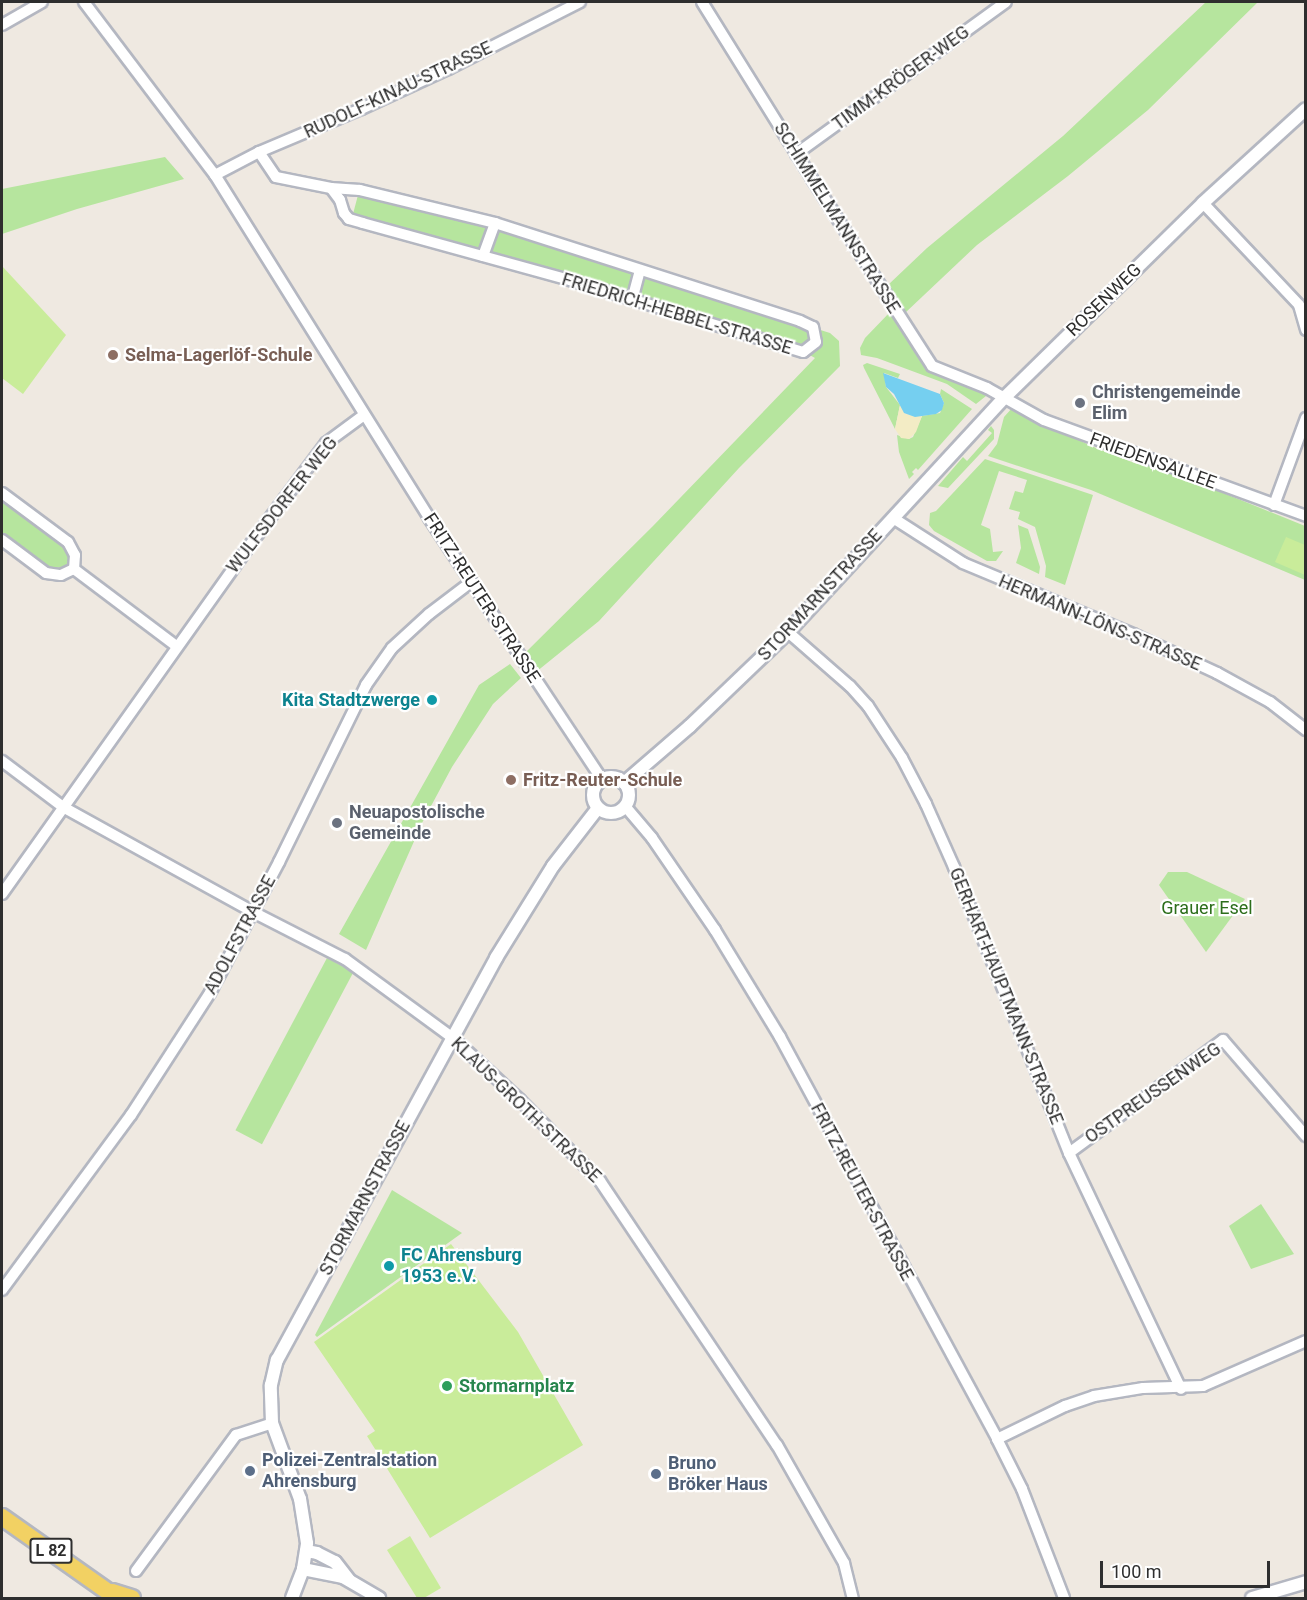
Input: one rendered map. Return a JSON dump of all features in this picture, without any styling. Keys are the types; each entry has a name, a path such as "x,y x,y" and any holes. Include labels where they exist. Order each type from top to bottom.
{"main road":[{"name":"L 82","path":"2,1518 112,1596 132,1599"}],"street":[{"path":"2,25 42,2"},
{"path":"84,2 215,175 364,415"},
{"name":"RUDOLF-KINAU-STRASSE","path":"215,175 259,152 361,109 580,2"},
{"name":"SCHIMMELMANNSTRASSE","path":"702,2 926,359 943,372 1005,397"},
{"name":"TIMM-KRÖGER-WEG","path":"796,154 1006,2"},
{"name":"ROSENWEG","path":"1005,397 1203,203 1305,109"},
{"name":"FRIEDRICH-HEBBEL-STRASSE","path":"259,152 276,177 331,189 360,190 495,223 800,321 813,327 816,342 803,352 483,256 349,219 344,213 340,200 331,189"},
{"path":"1203,203 1302,304 1305,330"},
{"path":"483,256 495,223"},
{"path":"632,300 640,270"},
{"name":"FRIEDENSALLEE","path":"1005,397 1044,420 1305,516"},
{"name":"STORMARNSTRASSE","path":"624,783 690,726 789,632 1005,397"},
{"name":"FRITZ-REUTER-STRASSE","path":"364,415 471,582 602,779"},
{"name":"WULFSDORFER WEG","path":"2,894 176,646 326,443 364,415"},
{"path":"1274,505 1305,418"},
{"path":"2,492 68,542 75,555 74,569"},
{"name":"HERMANN-LÖNS-STRASSE","path":"893,518 963,563 1133,634 1217,673 1270,702 1305,730"},
{"path":"2,540 46,573 61,575 74,569"},
{"path":"74,569 176,646"},
{"name":"ADOLFSTRASSE","path":"2,1290 131,1115 210,993 366,685 392,648 429,614 471,582"},
{"name":"GERHART-HAUPTMANN-STRASSE","path":"789,632 856,692 879,723 906,768 954,867 1069,1153 1181,1389"},
{"name":"KLAUS-GROTH-STRASSE","path":"2,761 63,807 253,912 345,959 453,1038 520,1100 600,1181 777,1445 844,1563 853,1599"},
{"path":"612,777 624,783 629,795 625,806 613,813 598,808 592,794 595,784 602,779 612,777"},
{"name":"FRITZ-REUTER-STRASSE","path":"625,806 652,838 715,930 780,1037 997,1439 1022,1489 1064,1599"},
{"name":"STORMARNSTRASSE","path":"292,1599 303,1569 306,1551 300,1500 272,1423 272,1378 279,1356 453,1038 534,896 564,850 598,808"},
{"name":"OSTPREUSSENWEG","path":"1069,1153 1223,1040 1305,1136"},
{"path":"997,1439 1065,1406 1094,1396 1143,1388 1181,1389 1203,1386 1230,1377 1305,1341"},
{"path":"136,1570 236,1435 272,1423"},
{"path":"306,1551 317,1553 335,1562 350,1581"},
{"path":"303,1569 350,1581 379,1599"},
{"path":"1252,1599 1305,1582"}],"green space":[{"path":"1206,2 1258,2 1148,110 1068,176 977,245 905,313 888,285 927,248 1063,136"},
{"path":"165,157 184,179 77,209 2,234 2,189"},
{"path":"358,195 430,211 569,251 830,333 839,341 840,366 739,468 599,621 536,672 523,655 653,526 815,358 790,344 373,222 353,214"},
{"path":"2,266 66,335 23,394 2,378"},
{"path":"891,311 919,353 983,391 986,396 976,404 947,384 877,358 861,355 860,348 865,338"},
{"path":"867,363 900,374 898,378 884,373 886,387 900,405 895,429 864,368 863,365"},
{"path":"941,389 972,409 918,470 916,468 912,472 914,474 909,479 899,452 897,435 909,439 913,437 922,416 940,413 944,403 940,394"},
{"path":"1013,407 1091,446 1137,464 1144,464 1201,484 1305,526 1305,580 1091,490 988,456 997,444 1004,417"},
{"path":"991,426 994,430 994,439 948,488 938,486 963,457 967,461 992,433 988,430"},
{"path":"985,459 1093,495 1065,585 1045,577 1046,566 1035,527 1018,519 1020,512 1009,509 1015,491 1023,493 1027,480 999,471 981,525 990,529 993,552 1003,551 996,561 987,561 934,531 929,525 930,513 936,511"},
{"path":"2,498 67,548 70,558 67,564 62,568 47,567 2,532"},
{"path":"1018,525 1028,529 1040,567 1039,574 1016,563 1021,548"},
{"path":"1286,537 1305,545 1305,575 1275,562"},
{"path":"510,664 521,678 493,704 452,767 423,821 366,950 339,934 479,685"},
{"name":"Grauer Esel","path":"1168,872 1187,872 1245,899 1206,952 1159,885"},
{"path":"327,958 353,972 262,1144 235,1130"},
{"path":"392,1190 462,1233 317,1337 315,1335"},
{"path":"1261,1204 1294,1254 1251,1269 1229,1226"},
{"name":"Stormarnplatz","path":"451,1244 518,1332 583,1445 430,1538 367,1436 375,1431 314,1342"},
{"path":"410,1536 441,1588 424,1598 417,1598 387,1550"}],"sand":[{"path":"900,405 905,414 922,416 916,432 909,439 901,438 895,429"}],"water":[{"path":"883,373 940,394 944,403 942,410 936,414 915,417 904,413 894,394 886,387"}],"place":[{"name":"Selma-Lagerlöf-Schule","path":"113,355"},
{"name":"Christengemeinde Elim","path":"1080,403"},
{"name":"Kita Stadtzwerge","path":"432,700"},
{"name":"Fritz-Reuter-Schule","path":"511,780"},
{"name":"Neuapostolische Gemeinde","path":"337,823"},
{"name":"FC Ahrensburg 1953 e.V.","path":"389,1266"},
{"name":"Stormarnplatz","path":"447,1386"},
{"name":"Polizei-Zentralstation Ahrensburg","path":"250,1471"},
{"name":"Bruno Bröker Haus","path":"656,1474"}]}
